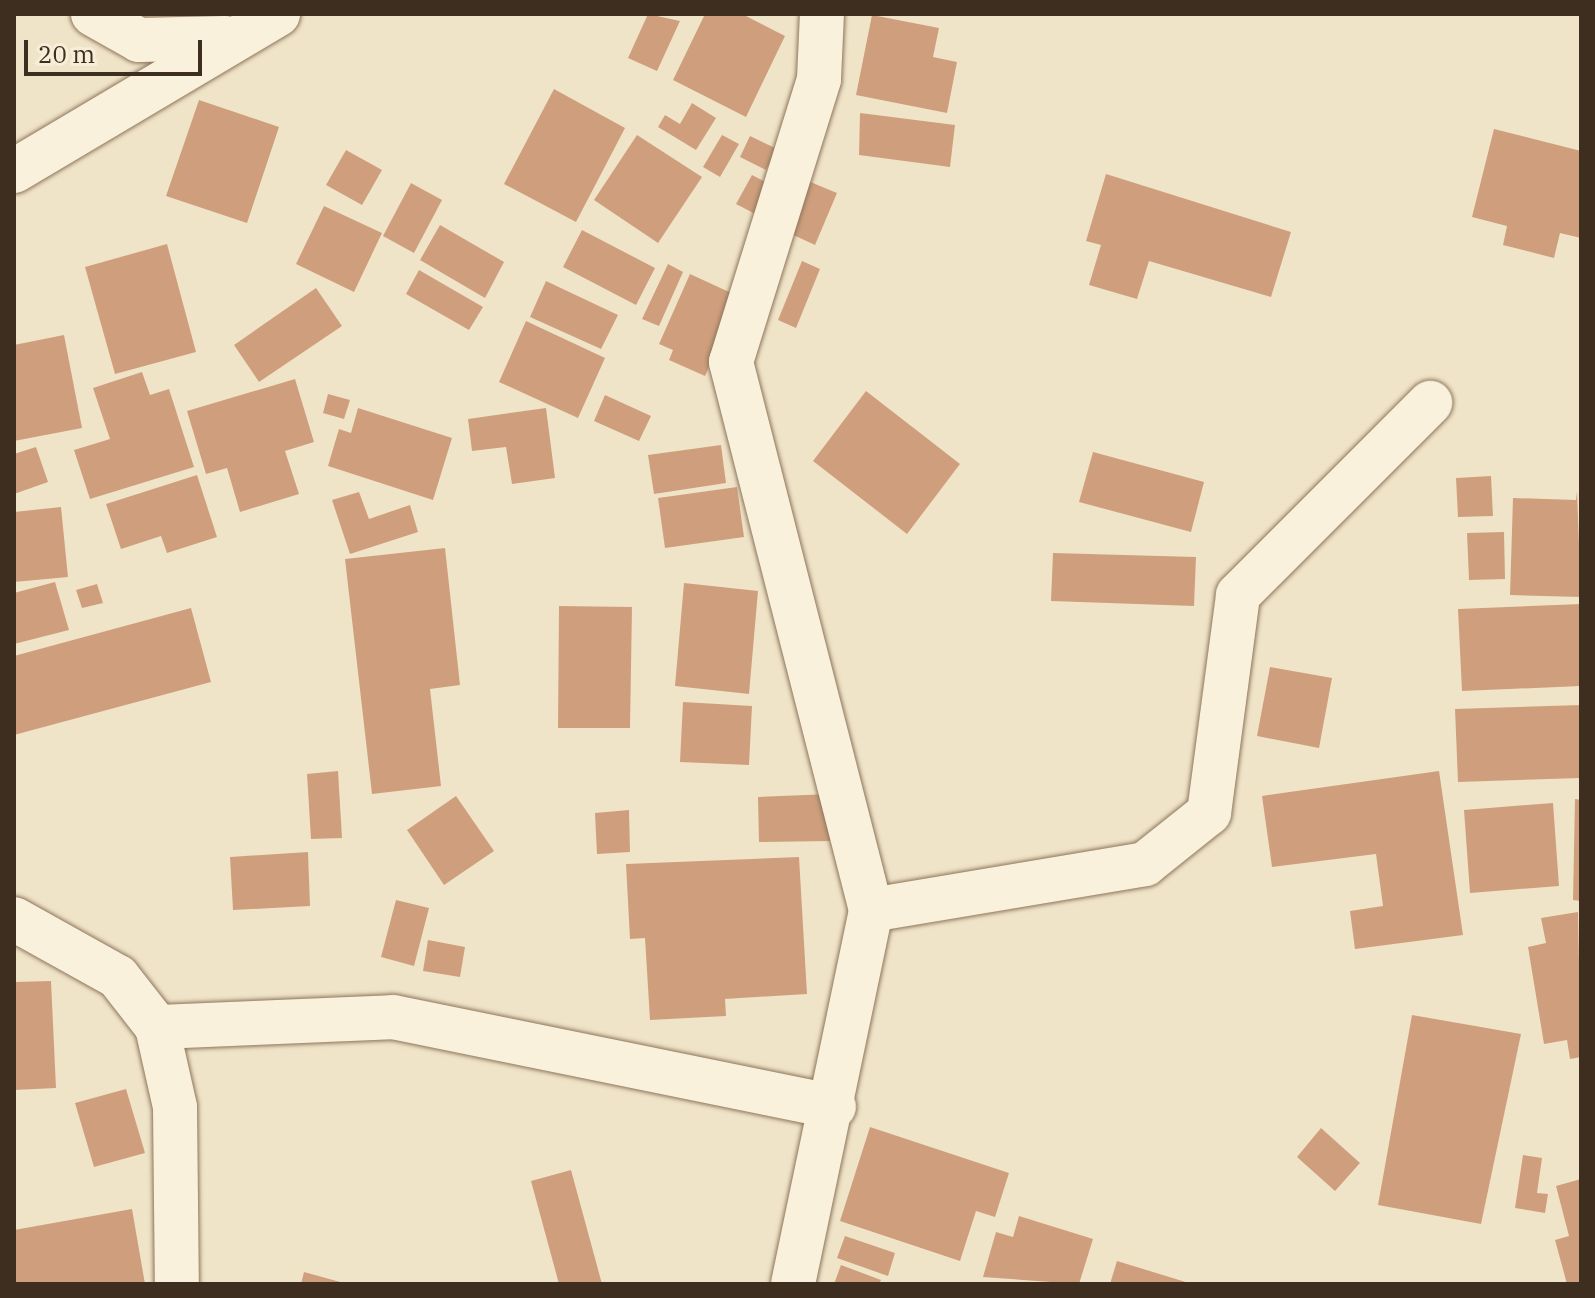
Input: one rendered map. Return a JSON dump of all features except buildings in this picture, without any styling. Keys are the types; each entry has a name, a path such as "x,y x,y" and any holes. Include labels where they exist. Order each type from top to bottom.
{"street":[{"path":"93,14 139,40 228,38"},
{"path":"14,171 228,38 278,14"},
{"path":"793,1284 834,1107 871,910 731,362 819,79 822,14"},
{"path":"871,910 1145,864 1209,813 1238,595 1430,403"},
{"path":"14,919 118,977 157,1027 175,1107 177,1284"},
{"path":"157,1027 393,1017 834,1107"}]}
